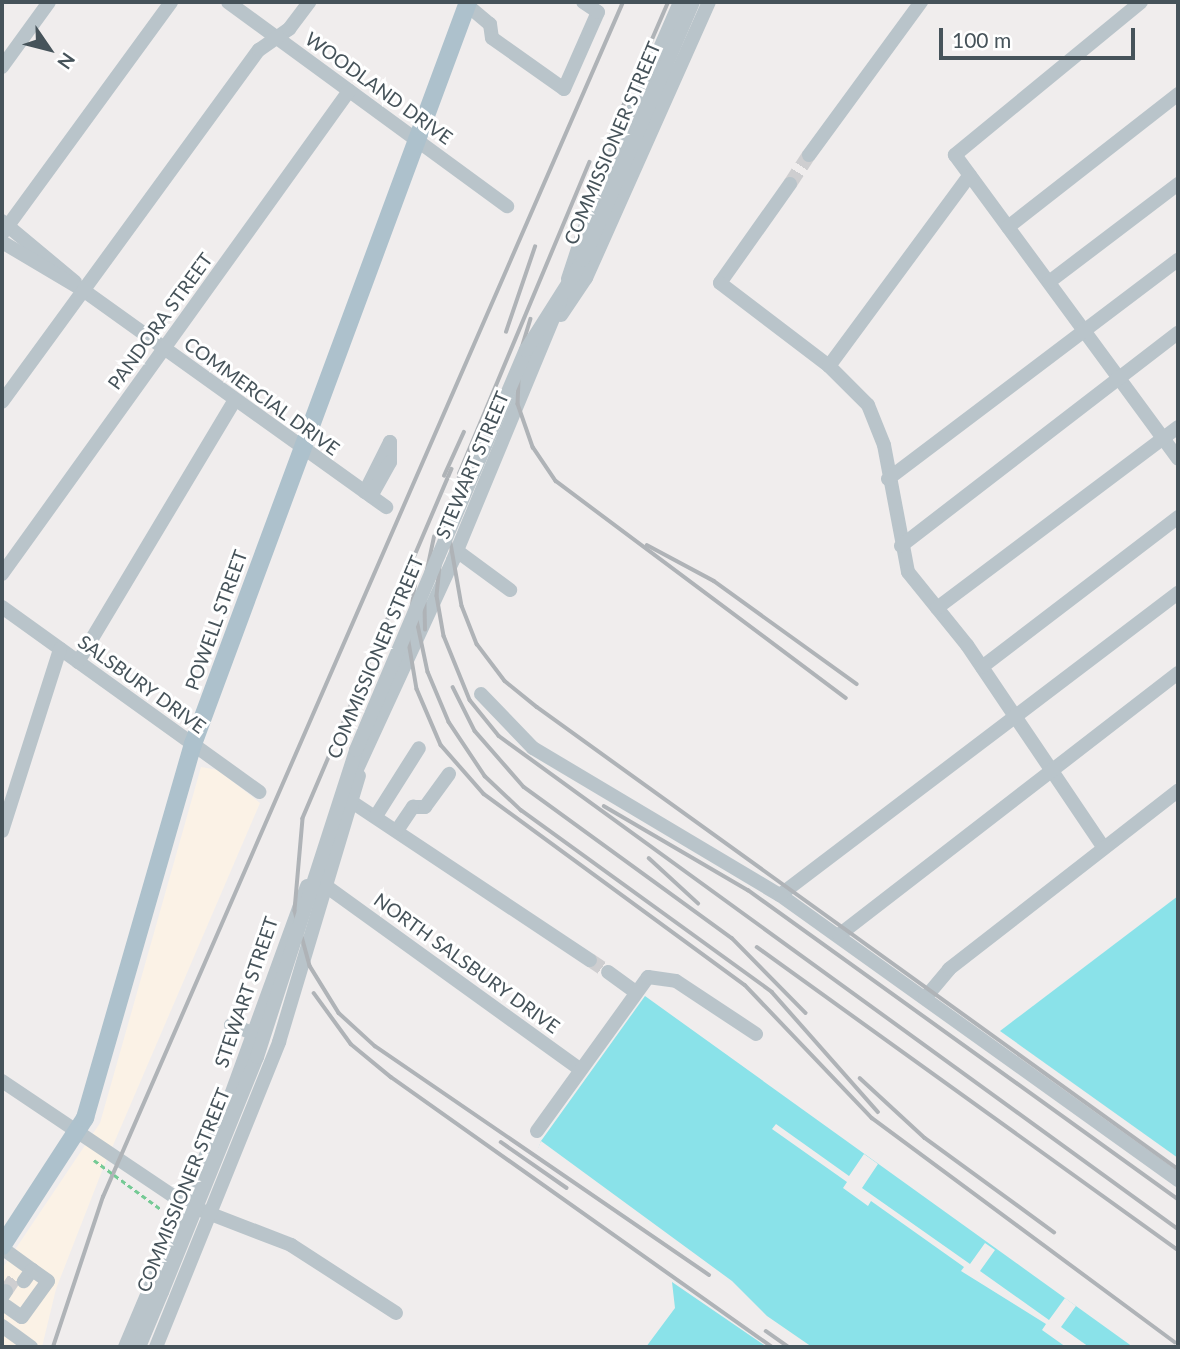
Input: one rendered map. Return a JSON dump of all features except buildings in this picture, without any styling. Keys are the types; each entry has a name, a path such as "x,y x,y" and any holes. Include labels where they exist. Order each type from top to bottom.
{"main road":[{"name":"POWELL STREET","path":"2,1247 77,1134 94,1093 193,744 468,3"}],"street":[{"path":"2,66 49,2"},
{"path":"4,227 171,2"},
{"name":"WOODLAND DRIVE","path":"228,2 508,206"},
{"path":"2,402 260,50 278,38 309,2"},
{"path":"468,3 490,24 492,38 564,89 598,12 583,2"},
{"name":"STEWART STREET","path":"125,1347 253,1033 295,911 457,551 551,331 594,200 680,2"},
{"name":"COMMISSIONER STREET","path":"139,1347 257,1057 356,750 526,350 583,260 693,2"},
{"name":"STEWART STREET","path":"551,331 586,278 709,2"},
{"path":"809,155 921,2"},
{"path":"1141,2 955,155 1178,458"},
{"name":"PANDORA STREET","path":"2,574 349,91"},
{"path":"1008,227 1178,94"},
{"path":"829,366 970,175"},
{"path":"790,184 720,283 829,366 868,405 888,479 908,572 982,667 1101,845"},
{"path":"1049,282 1178,184"},
{"name":"COMMERCIAL DRIVE","path":"4,227 83,290 386,507"},
{"name":"COMMERCIAL DRIVE","path":"2,242 83,290"},
{"path":"888,479 1178,260"},
{"path":"901,546 1178,333"},
{"path":"78,662 235,400"},
{"path":"937,608 1178,427"},
{"path":"982,667 1178,517"},
{"path":"457,551 510,590"},
{"path":"780,895 1178,593"},
{"name":"SALSBURY DRIVE","path":"2,607 259,792"},
{"path":"2,831 60,649"},
{"path":"839,935 1178,673"},
{"path":"481,694 533,748 780,895 1178,1181"},
{"path":"376,816 419,748"},
{"name":"STEWART STREET","path":"156,1347 212,1214 279,1042 330,889 355,804 360,768"},
{"path":"398,829 412,807 425,807 449,774"},
{"path":"925,998 949,969 1101,845 1178,791"},
{"path":"355,804 398,829 590,960"},
{"name":"NORTH SALSBURY DRIVE","path":"330,889 580,1069"},
{"path":"608,972 636,992"},
{"path":"537,1131 648,977 660,975 756,1034"},
{"path":"231,1025 279,1042"},
{"path":"2,1081 77,1134 185,1204 290,1245 396,1313"},
{"path":"2,1247 24,1273 48,1281 22,1317 6,1299"},
{"path":"2,1326 31,1347"}],"path":[{"path":"94,1160 162,1210"}],"shaded area":[{"path":"201,767 218,770 260,803 102,1171 56,1289 42,1347 2,1347 2,1269 100,1123"}],"water":[{"path":"1178,896 1178,1158 1000,1031"},
{"path":"645,996 1133,1347 632,1347 668,1292 657,1264 528,1177 541,1141"}],"pier":[{"path":"776,1124 849,1176 864,1154 878,1164 862,1188 970,1264 985,1243 995,1250 980,1271 1049,1320 1065,1298 1076,1306 1061,1327 1089,1347 1066,1347 1042,1330 1046,1324 961,1271 964,1267 871,1201 868,1206 843,1188 847,1182 772,1129"},
{"path":"541,1141 732,1281 767,1316 812,1347 767,1347 672,1282 675,1308 646,1347 628,1347 661,1299 662,1283 654,1266 525,1179"}],"tunnel":[{"path":"790,184 809,155"},
{"path":"590,960 608,972"},
{"path":"6,1291 16,1276"}],"railway":[{"path":"53,1347 103,1197 623,2"},
{"path":"592,178 668,2"},
{"path":"590,162 460,473 450,538 462,606 477,644 505,681 537,707 1178,1169"},
{"path":"506,332 535,247"},
{"path":"531,319 520,355 518,404 533,447 556,481 846,698"},
{"path":"444,476 464,432"},
{"path":"452,469 303,819 295,911 310,966 339,1013 375,1046 709,1275"},
{"path":"444,527 437,596 444,636 470,700 499,736 1178,1229"},
{"path":"425,630 424,584 434,537"},
{"path":"647,545 714,581 857,684"},
{"path":"418,567 408,636 417,689 441,745 484,794 745,985 872,1118 1175,1342"},
{"path":"417,620 428,672 449,722 485,776 521,810 772,992 878,1112"},
{"path":"453,687 475,731 524,787 732,938 806,1013"},
{"path":"604,806 748,890 1178,1199"},
{"path":"649,858 698,903"},
{"path":"757,947 1178,1250"},
{"path":"314,993 351,1044 391,1077 773,1347"},
{"path":"860,1078 925,1138 1054,1232"},
{"path":"501,1142 567,1188"},
{"path":"766,1331 789,1347"}]}
